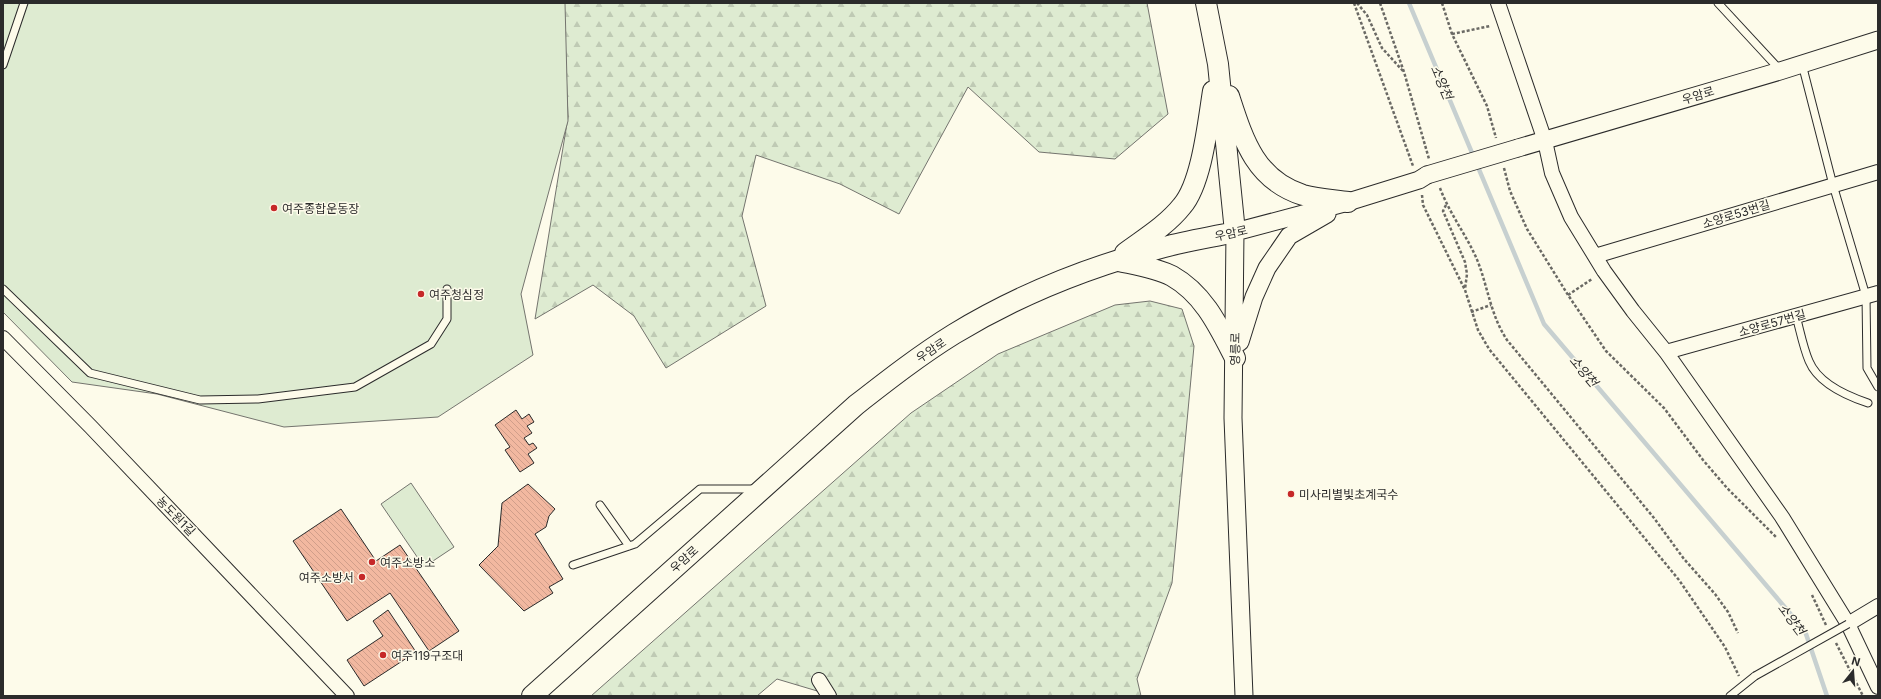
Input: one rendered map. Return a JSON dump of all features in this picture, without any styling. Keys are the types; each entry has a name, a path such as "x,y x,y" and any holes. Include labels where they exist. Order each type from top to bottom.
{"main road":[{"name":"영릉로","path":"1206,3 1218,64 1235,232"},
{"path":"1218,64 1239,127 1258,165 1277,183 1303,194 1348,202"},
{"path":"1115,261 1163,225 1183,206 1194,183 1203,154 1218,64"},
{"name":"우암로","path":"532,696 856,405 903,369 955,334 1009,305 1049,287 1115,261 1165,246 1235,232"},
{"path":"1115,261 1149,267 1172,276 1193,292 1213,315 1235,358"}],"street":[{"path":"1498,3 1545,141 1552,173 1571,217 1604,271 1666,352 1782,517 1848,624 1878,687"},
{"name":"우암로","path":"1235,232 1348,202 1428,175 1780,71 1878,40"},
{"name":"소양로53번길","path":"1595,256 1878,172"},
{"path":"1235,358 1254,297 1267,268 1289,236 1348,202"},
{"name":"영릉로","path":"1235,232 1235,358 1233,418 1244,696"},
{"name":"소양로57번길","path":"1666,352 1872,294"},
{"name":"농도원1길","path":"3,338 97,433 347,696"},
{"path":"1848,624 1878,606"},
{"path":"819,680 829,696"}],"lane":[{"path":"3,65 24,3"},
{"path":"1718,3 1780,71"},
{"path":"1802,64 1833,185 1872,294 1867,368 1878,387"},
{"path":"3,289 90,373 200,400 258,399 355,388 431,344 447,319 447,289"},
{"path":"1796,316 1809,362 1820,378 1853,398 1868,403"},
{"path":"573,565 635,544 700,489 763,489"},
{"path":"600,505 629,546"},
{"path":"1730,696 1755,676 1848,624"}],"path":[{"path":"1354,3 1428,175 1478,261 1498,326 1507,340 1654,518 1684,559 1715,594 1728,612 1738,633"},
{"path":"1357,3 1367,14 1382,48 1404,72"},
{"path":"1380,3 1404,72 1428,175 1423,205 1465,290 1478,330 1489,349 1679,580 1725,647 1743,685"},
{"path":"1442,3 1452,34 1487,106 1498,145"},
{"path":"1452,34 1505,23"},
{"path":"1502,160 1510,191 1527,229 1568,295 1606,351 1664,408 1703,460 1780,541"},
{"path":"1446,204 1443,212 1465,262 1467,274 1465,290"},
{"path":"1568,295 1604,271"},
{"path":"1471,312 1491,305"},
{"path":"1810,592 1829,631"},
{"path":"1833,638 1863,696"}],"green space":[{"name":"여주종합운동장","path":"3,3 565,3 568,121 521,294 533,355 438,417 284,427 157,394 72,382 3,312"},
{"path":"563,3 1147,3 1168,114 1115,159 1039,152 968,87 899,214 840,184 756,155 742,216 766,306 666,368 634,316 593,285 535,319 568,117"},
{"path":"1150,301 1182,309 1194,346 1172,583 1137,679 1141,696 834,696 777,679 757,696 591,696 911,413 998,354 1115,305"},
{"path":"411,483 454,547 424,567 381,504"}],"building":[{"path":"516,410 522,419 529,414 534,422 527,426 532,433 524,438 529,445 533,443 537,448 528,454 534,463 520,472 505,450 510,447 495,425"},
{"path":"528,484 555,509 549,516 546,527 535,534 563,579 549,587 553,593 524,611 479,565 498,546 502,503"},
{"path":"341,509 376,561 400,545 459,631 429,651 390,593 347,621 293,541"},
{"path":"388,610 416,652 364,686 347,660 383,636 373,621"}],"waterway":[{"name":"소양천","path":"1409,3 1544,324 1805,631 1827,696"}],"place":[{"name":"여주종합운동장","path":"274,208"},
{"name":"여주청심정","path":"421,294"},
{"name":"미사리별빛초계국수","path":"1291,494"},
{"name":"여주소방소","path":"372,562"},
{"name":"여주소방서","path":"362,577"},
{"name":"여주119구조대","path":"383,655"}]}
